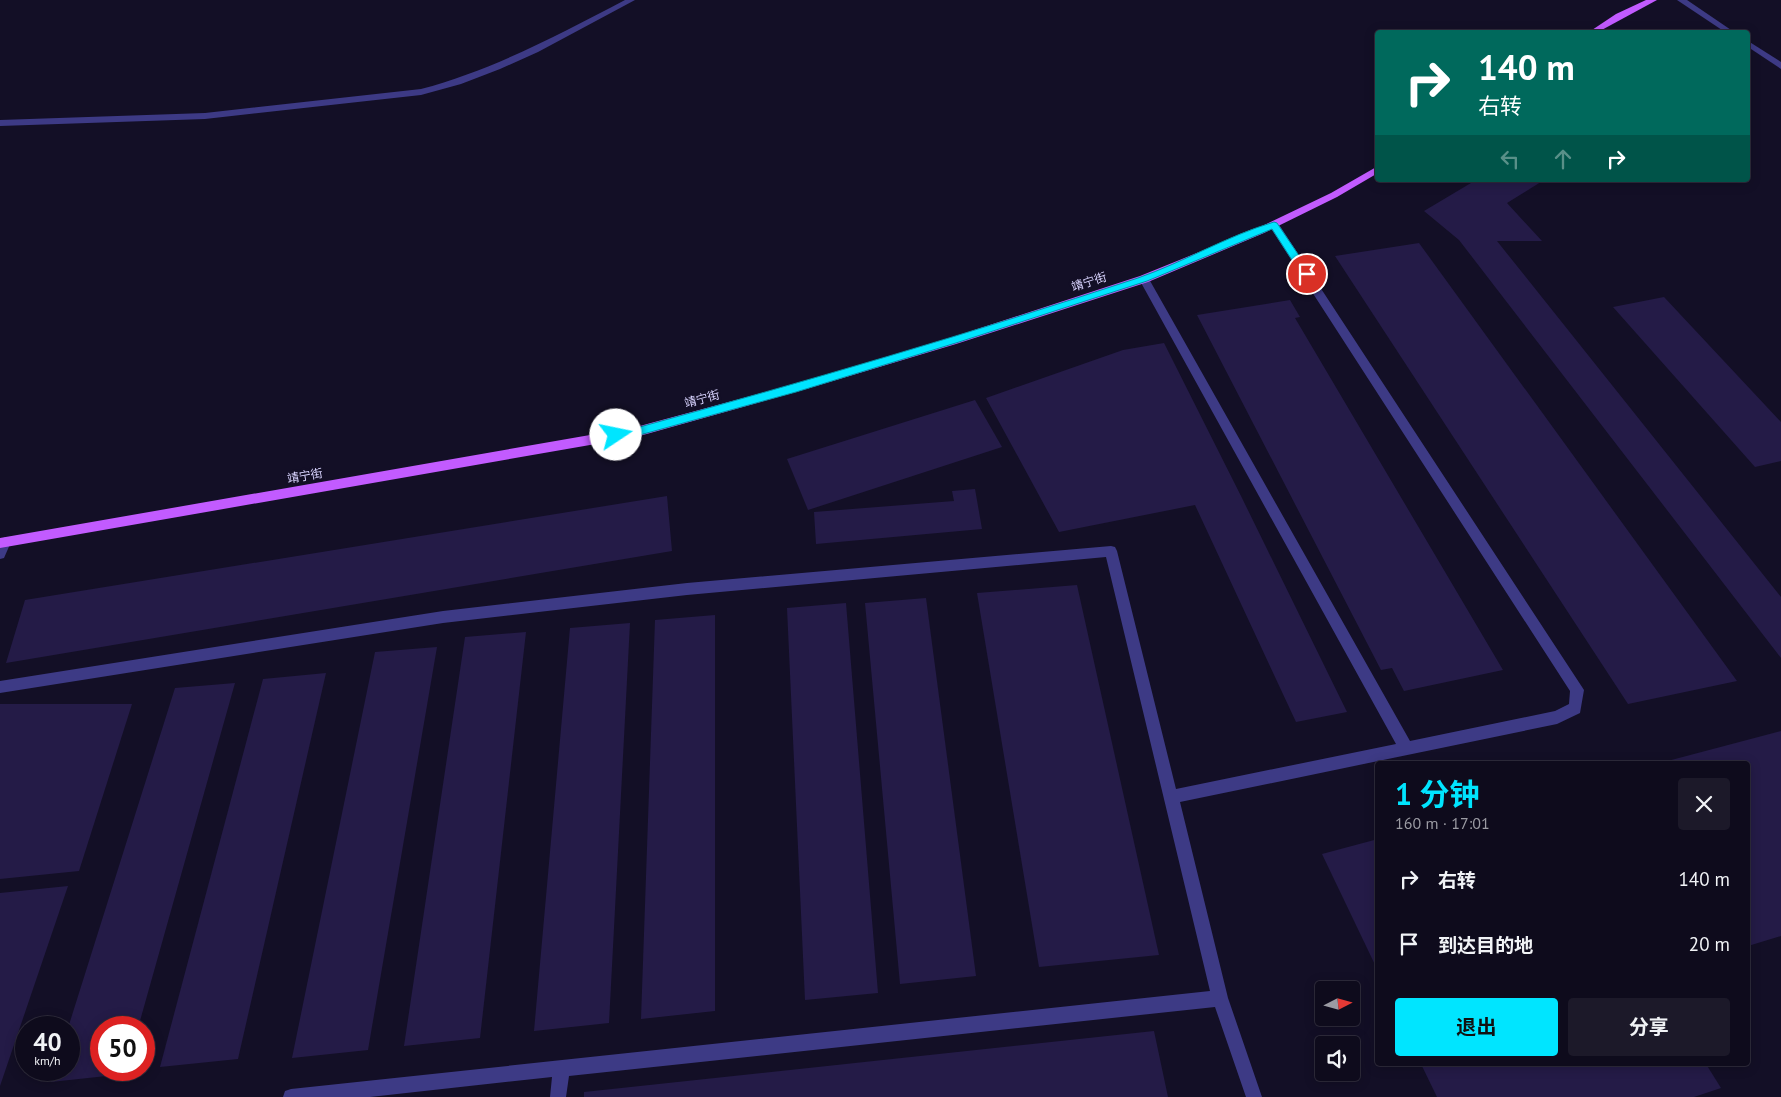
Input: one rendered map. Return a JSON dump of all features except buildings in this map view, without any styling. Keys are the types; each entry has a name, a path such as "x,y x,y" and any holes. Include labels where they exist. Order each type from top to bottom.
{"main road":[{"path":"1596,30 1619,16 1653,0"},
{"name":"靖宁街","path":"2,546 636,432 796,388 956,340 1144,279 1274,225 1334,195 1375,171"}],"street":[{"path":"1682,0 1727,30"},
{"path":"0,123 204,116 421,92 458,82 497,67 535,50 626,1"},
{"path":"1750,45 1781,66"},
{"path":"1171,797 1557,717 1575,708 1577,690 1274,225"},
{"path":"1144,279 1406,748"},
{"path":"0,687 442,617 687,589 1111,551 1220,998 1254,1097"},
{"path":"291,1097 1220,998"},
{"path":"558,1097 562,1068"}],"route":[{"path":"616,435 636,432 796,388 956,340 1144,279 1274,225 1307,274"}]}
